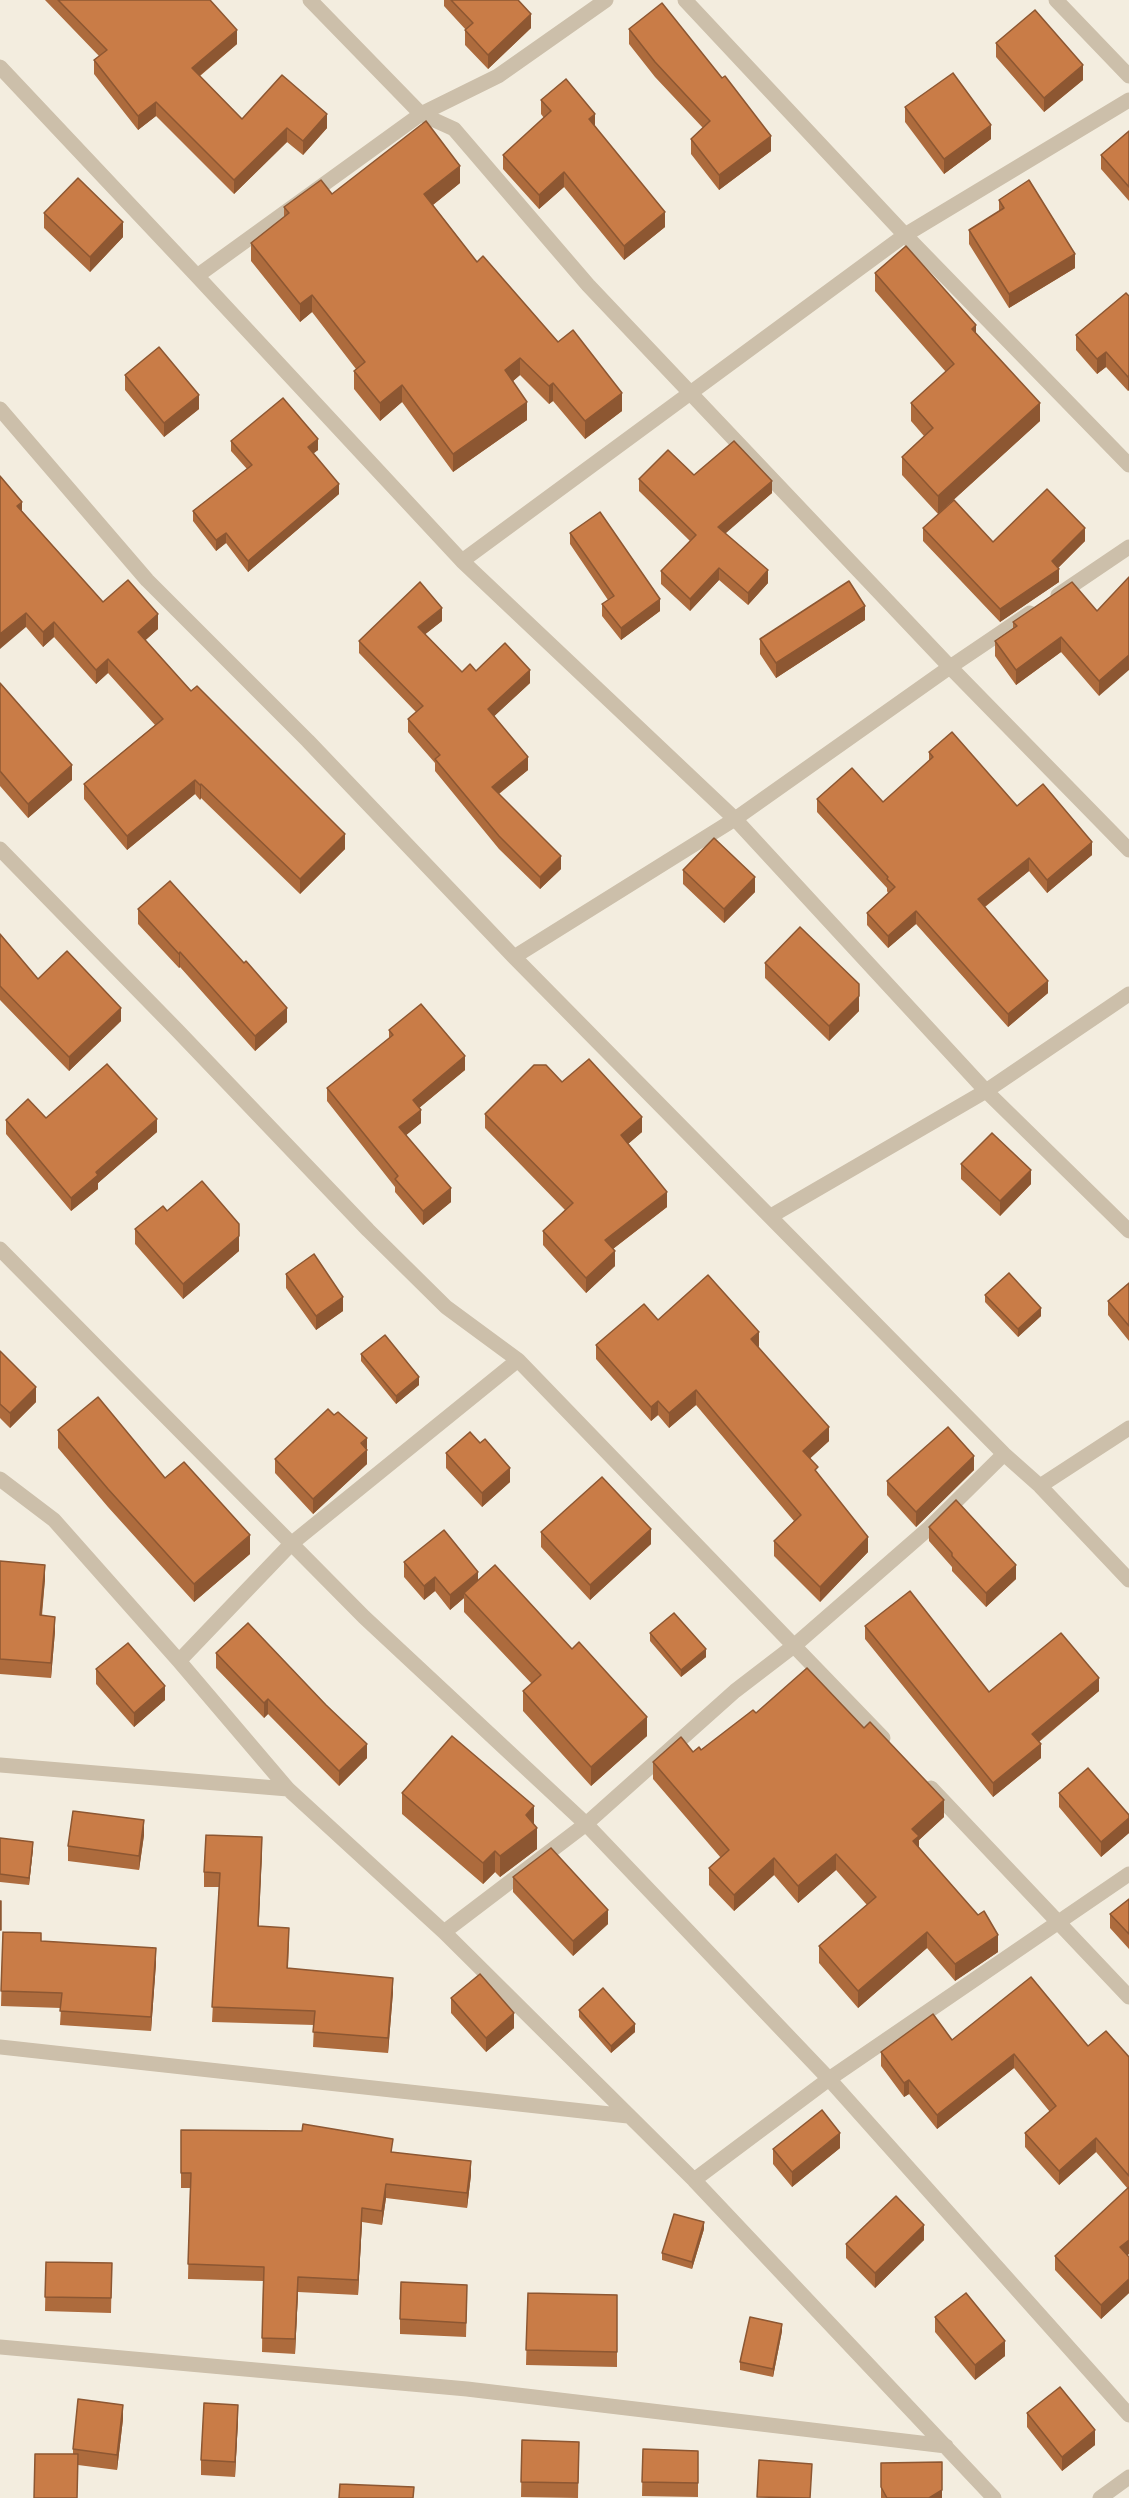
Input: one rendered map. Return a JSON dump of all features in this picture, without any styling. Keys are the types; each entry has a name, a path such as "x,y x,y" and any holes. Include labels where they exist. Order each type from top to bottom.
{"street":[{"path":"310,0 421,114 454,129 588,285 690,394 950,667 1129,850"},
{"path":"197,276 421,114 498,76 606,0"},
{"path":"685,0 904,235 1129,465"},
{"path":"1056,0 1129,76"},
{"path":"0,67 462,561 735,819 986,1091 1129,1231"},
{"path":"462,561 904,235 1129,100"},
{"path":"0,409 147,580 308,741 514,957 1004,1454 1040,1486 1129,1580"},
{"path":"514,957 735,819 950,667 1129,547"},
{"path":"0,849 368,1230 446,1307 518,1360 893,1749"},
{"path":"771,1216 986,1091 1129,994"},
{"path":"0,1249 364,1617 586,1824 829,2079 1129,2415"},
{"path":"179,1661 291,1544 518,1360"},
{"path":"1040,1486 1129,1428"},
{"path":"444,1932 586,1824 735,1691 795,1645 928,1529 1004,1454"},
{"path":"0,1479 54,1520 288,1789 444,1932 694,2180 994,2498"},
{"path":"0,1765 288,1789"},
{"path":"918,1775 1129,1997"},
{"path":"694,2180 829,2079 1129,1874"},
{"path":"0,2047 628,2116"},
{"path":"0,2347 467,2389 946,2446"},
{"path":"1100,2498 1129,2477"}],"building":[{"path":"58,0 210,0 237,30 192,68 242,119 282,75 327,114 303,141 287,128 234,180 156,102 138,116 94,60 107,50"},
{"path":"451,0 518,0 531,14 488,55 465,30 473,23"},
{"path":"662,3 722,78 725,76 771,136 719,175 691,139 710,121 655,62 629,29"},
{"path":"1035,10 1083,65 1044,98 996,43"},
{"path":"953,73 991,125 944,159 905,107"},
{"path":"566,79 595,114 589,119 665,212 624,246 564,172 539,195 503,155 551,111 541,100"},
{"path":"426,121 460,166 424,194 477,262 483,256 558,342 573,330 622,393 585,421 553,383 549,386 520,358 505,370 527,402 453,454 402,385 380,403 354,371 365,362 312,295 300,304 251,243 289,213 284,207 321,180 332,194"},
{"path":"1129,131 1129,187 1101,155"},
{"path":"78,178 123,222 90,257 44,213"},
{"path":"1029,180 1075,254 1009,294 969,230 1004,208 999,200"},
{"path":"906,246 976,325 972,329 1040,403 938,496 902,457 933,428 911,403 954,364 875,273"},
{"path":"1126,293 1129,296 1128,377 1106,352 1097,359 1076,335"},
{"path":"159,347 199,395 164,423 125,375"},
{"path":"283,398 318,439 308,447 339,484 248,561 226,533 216,540 193,511 252,465 231,441"},
{"path":"734,441 772,481 718,527 768,570 748,593 719,568 690,599 661,571 696,535 639,479 668,450 694,475"},
{"path":"0,476 22,502 17,506 103,602 128,580 158,614 138,632 191,691 197,686 345,834 300,879 195,780 127,836 84,784 163,719 108,659 96,670 54,622 43,632 26,613 0,634"},
{"path":"1047,489 1085,528 1052,561 1059,569 1000,609 923,528 954,500 993,542"},
{"path":"600,512 660,599 621,628 602,604 614,596 570,533"},
{"path":"1129,577 1129,655 1099,681 1061,637 1016,670 995,641 1017,626 1013,622 1072,582 1097,611"},
{"path":"849,581 865,606 776,663 760,639"},
{"path":"420,582 442,608 418,627 462,672 470,664 476,671 505,643 530,670 488,709 528,757 492,787 561,856 540,877 499,836 435,759 440,755 408,719 423,706 359,641"},
{"path":"0,683 72,765 28,804 0,771"},
{"path":"952,732 1017,806 1043,784 1092,842 1047,880 1029,858 978,899 1048,981 1008,1014 916,911 888,936 867,913 895,887 817,799 852,768 883,802 933,757 929,752"},
{"path":"714,838 755,877 724,909 683,870"},
{"path":"170,881 287,1008 255,1036 138,909"},
{"path":"800,927 859,984 859,996 829,1026 765,963"},
{"path":"0,934 38,979 67,951 121,1008 69,1057 0,986"},
{"path":"421,1004 465,1056 413,1100 421,1110 399,1127 451,1188 423,1211 395,1179 398,1176 327,1088 393,1035 389,1030"},
{"path":"589,1059 642,1117 621,1135 667,1192 605,1240 615,1251 586,1278 543,1231 573,1203 485,1114 534,1065 546,1065 562,1082"},
{"path":"107,1064 157,1119 96,1172 98,1175 71,1198 6,1120 28,1099 46,1118"},
{"path":"992,1133 1031,1170 1000,1201 961,1164"},
{"path":"202,1181 239,1224 239,1236 183,1284 135,1229 163,1206 167,1211"},
{"path":"314,1254 343,1297 316,1316 286,1274"},
{"path":"1009,1273 1041,1308 1018,1329 985,1295"},
{"path":"708,1275 759,1332 751,1339 829,1427 803,1451 818,1467 815,1470 868,1537 820,1587 774,1541 801,1515 696,1390 669,1413 658,1401 651,1407 596,1345 644,1304 658,1320"},
{"path":"1129,1283 1129,1326 1108,1301"},
{"path":"385,1335 419,1377 396,1396 361,1354"},
{"path":"0,1351 36,1387 10,1413 0,1404"},
{"path":"98,1397 165,1478 184,1462 250,1535 194,1584 58,1430"},
{"path":"328,1409 334,1415 338,1412 367,1438 361,1443 367,1450 313,1499 275,1459"},
{"path":"948,1427 974,1456 916,1512 887,1481"},
{"path":"470,1432 480,1443 485,1439 510,1468 482,1493 446,1453"},
{"path":"602,1477 651,1529 590,1585 541,1532"},
{"path":"956,1500 1016,1565 986,1593 929,1527"},
{"path":"444,1530 478,1572 450,1595 435,1577 424,1586 404,1562"},
{"path":"0,1561 45,1565 40,1615 55,1617 51,1663 0,1659"},
{"path":"495,1565 572,1649 579,1642 647,1717 591,1767 523,1691 541,1675 464,1593"},
{"path":"910,1591 989,1692 1061,1633 1099,1678 1032,1734 1041,1744 993,1783 865,1626"},
{"path":"674,1613 706,1649 681,1670 650,1633"},
{"path":"248,1623 326,1705 367,1744 339,1771 268,1699 264,1703 216,1653"},
{"path":"128,1643 165,1686 134,1713 96,1669"},
{"path":"807,1668 864,1728 870,1722 944,1800 912,1829 919,1836 913,1841 978,1915 984,1911 998,1935 955,1964 927,1932 858,1991 819,1946 876,1897 836,1854 798,1886 774,1858 734,1895 709,1868 729,1850 653,1762 681,1737 693,1752 699,1747 701,1750 753,1710 756,1713"},
{"path":"452,1736 534,1806 526,1815 537,1828 500,1856 495,1851 483,1863 402,1793"},
{"path":"1088,1768 1129,1815 1129,1818 1101,1842 1059,1793"},
{"path":"73,1811 144,1820 139,1856 68,1846"},
{"path":"206,1835 262,1837 258,1926 289,1928 287,1968 393,1978 388,2038 313,2032 315,2011 212,2007 220,1873 204,1872"},
{"path":"0,1838 33,1842 29,1878 0,1874"},
{"path":"551,1848 608,1910 573,1941 513,1877"},
{"path":"1129,1899 1129,1934 1110,1914"},
{"path":"1,1901 1,1930 0,1930"},
{"path":"3,1932 41,1933 41,1941 156,1948 151,2017 60,2011 62,1993 1,1991"},
{"path":"480,1974 514,2013 486,2038 451,1998"},
{"path":"1031,1977 1088,2046 1106,2031 1129,2057 1129,2176 1096,2138 1059,2171 1025,2133 1056,2106 1014,2054 937,2115 909,2080 904,2083 881,2052 933,2014 952,2040"},
{"path":"603,1988 635,2024 611,2046 579,2010"},
{"path":"822,2110 840,2133 792,2172 773,2149"},
{"path":"303,2124 393,2139 391,2152 471,2161 467,2193 386,2184 382,2211 362,2208 358,2280 298,2277 295,2339 262,2338 264,2267 188,2264 191,2173 181,2173 181,2130 302,2131"},
{"path":"1129,2187 1129,2240 1120,2247 1129,2257 1129,2279 1101,2305 1055,2256"},
{"path":"896,2196 924,2225 875,2273 846,2244"},
{"path":"674,2214 704,2222 692,2262 662,2253"},
{"path":"46,2262 112,2263 111,2298 45,2297"},
{"path":"401,2282 467,2285 466,2323 400,2319"},
{"path":"528,2293 617,2295 617,2352 526,2350"},
{"path":"966,2293 1005,2341 975,2365 935,2317"},
{"path":"750,2317 782,2324 773,2369 740,2362"},
{"path":"1060,2387 1095,2430 1062,2457 1027,2413"},
{"path":"78,2399 123,2405 117,2455 73,2449"},
{"path":"204,2403 238,2405 235,2462 201,2460"},
{"path":"522,2440 579,2442 578,2483 521,2482"},
{"path":"643,2449 698,2451 698,2483 642,2482"},
{"path":"35,2454 78,2454 77,2498 34,2498"},
{"path":"759,2460 812,2464 810,2498 757,2497"},
{"path":"942,2462 942,2490 929,2498 887,2498 881,2487 881,2463"},
{"path":"340,2484 414,2487 413,2498 339,2498"}]}
